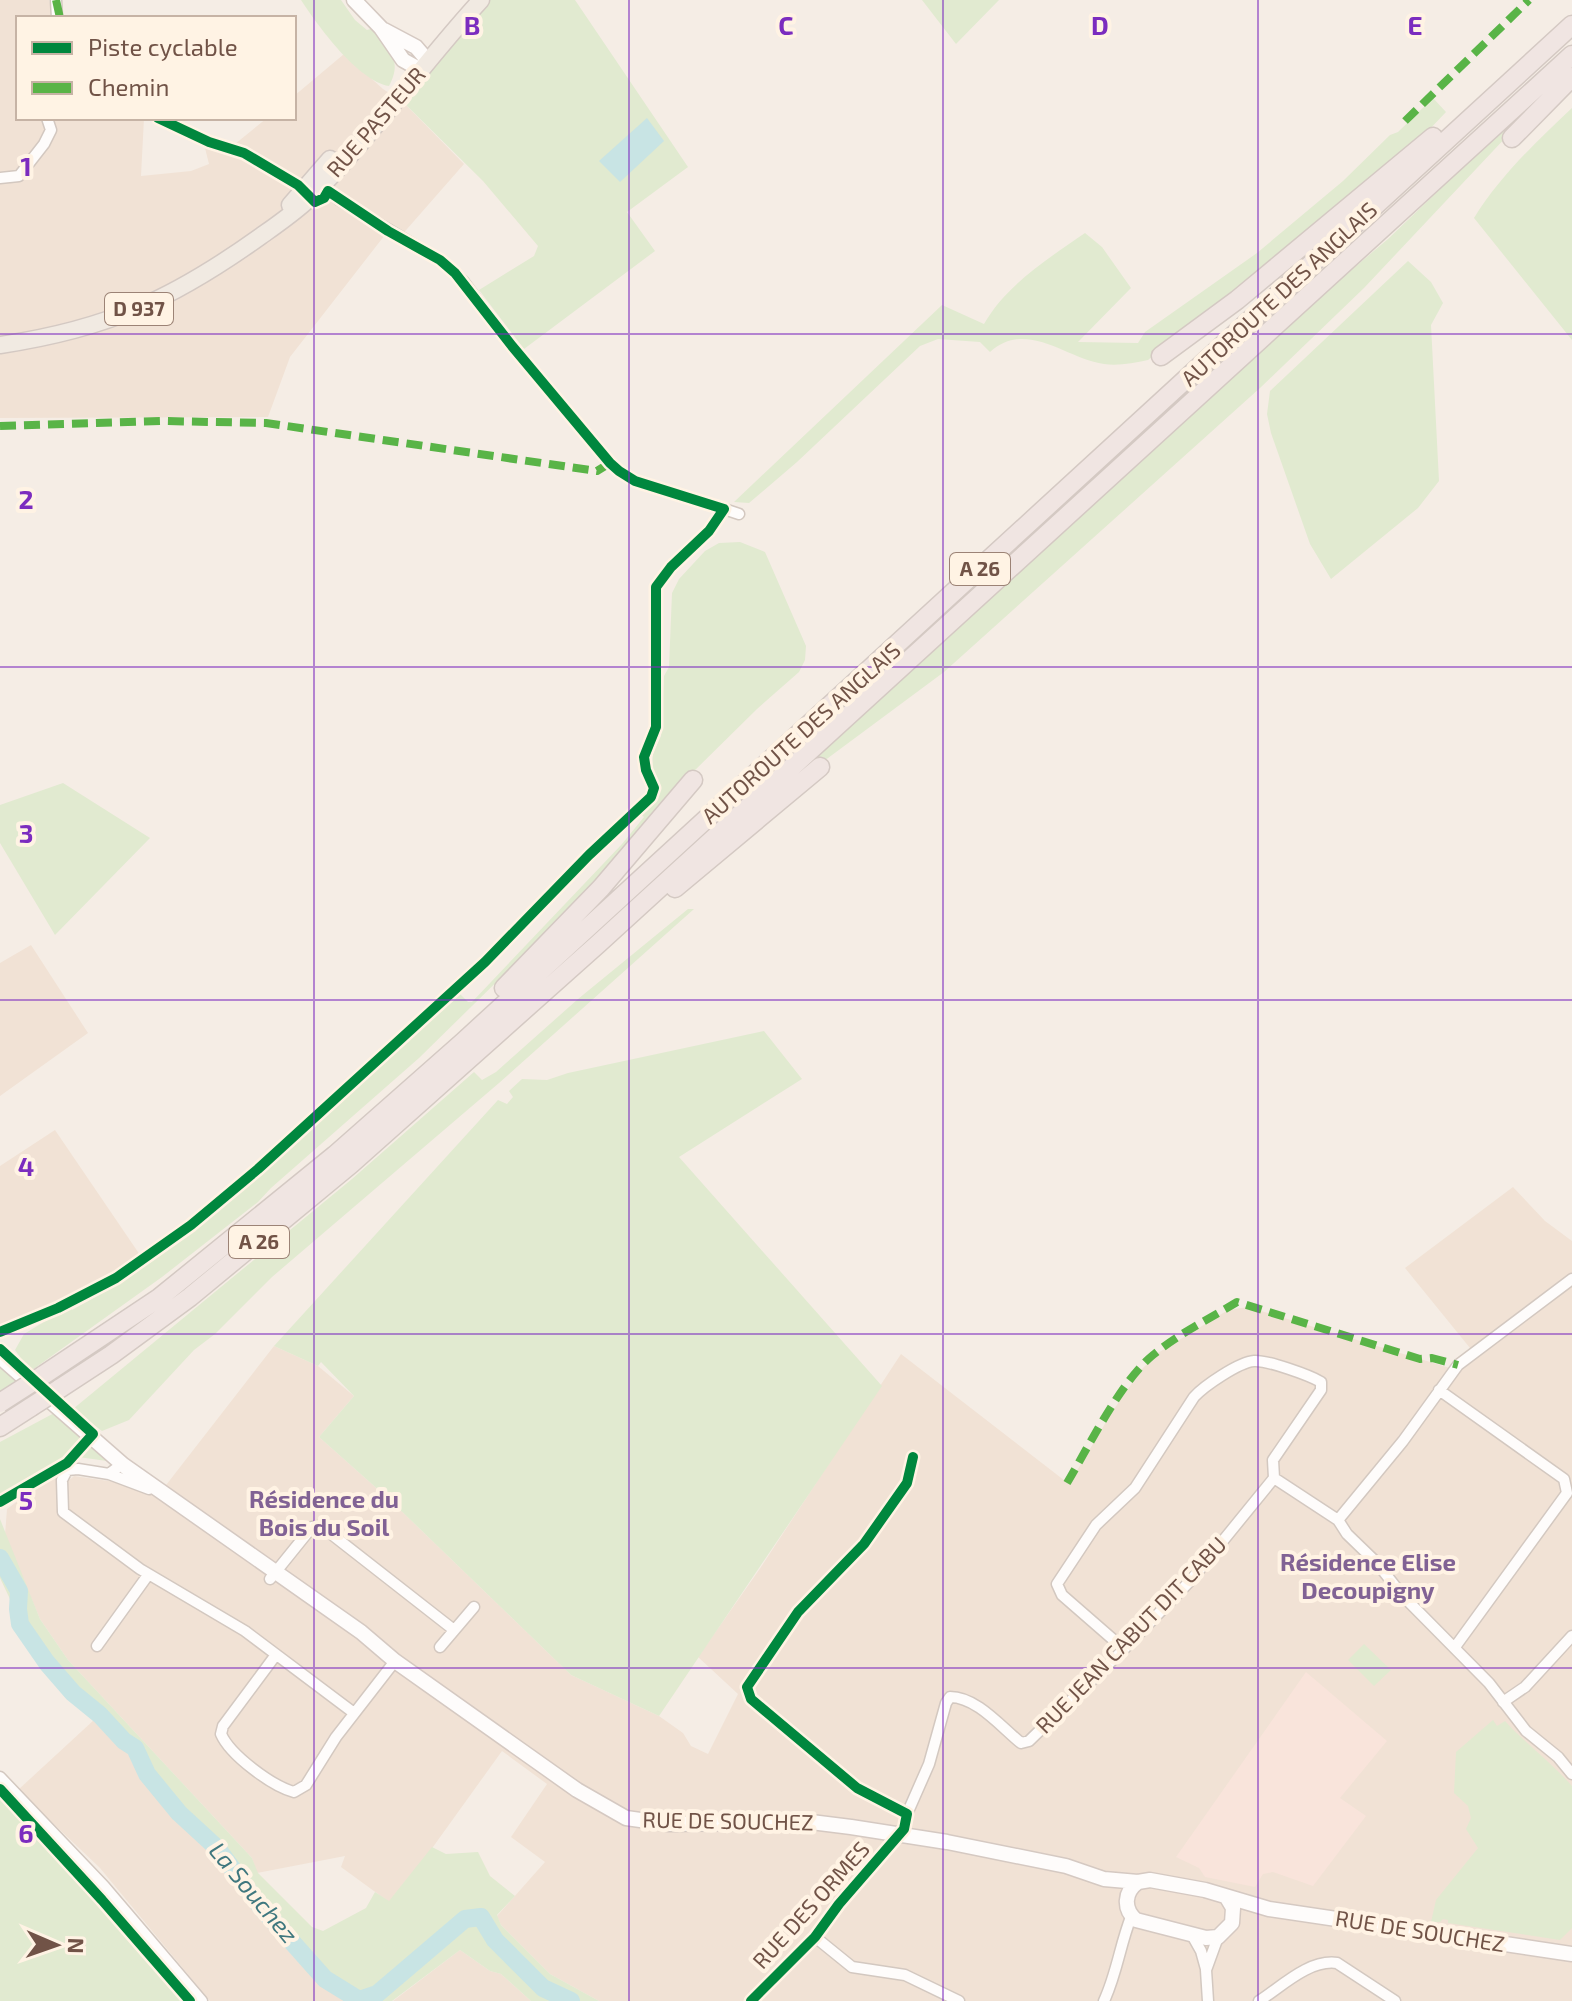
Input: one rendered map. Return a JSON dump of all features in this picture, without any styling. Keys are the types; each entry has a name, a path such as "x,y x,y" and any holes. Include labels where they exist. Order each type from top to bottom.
{"highway":[{"path":"1161,356 1237,300 1547,40 1570,26"},
{"name":"AUTOROUTE DES ANGLAIS","path":"0,1403 159,1298 279,1202 389,1106 687,838 1570,26"},
{"name":"AUTOROUTE DES ANGLAIS","path":"0,1427 111,1355 286,1220 598,944 1572,55"},
{"path":"1512,138 1572,77"},
{"path":"598,944 634,921 720,853 820,767"},
{"path":"389,1106 407,1079 509,984 568,923 693,780"}],"main road":[{"path":"354,0 381,28 407,41 421,62"},
{"name":"RUE PASTEUR","path":"421,62 469,0"},
{"name":"RUE PASTEUR","path":"0,345 73,333 118,318 186,287 287,219 421,62 481,0"},
{"path":"6,1362 122,1464"},
{"name":"RUE DE SOUCHEZ","path":"122,1464 149,1489 272,1575"},
{"name":"RUE DE SOUCHEZ","path":"122,1464 373,1651 395,1661 577,1790 626,1818 669,1824 811,1822 1066,1866 1104,1879 1150,1880 1205,1890 1269,1909 1572,1954"},
{"path":"1104,1879 1140,1923 1192,1935 1218,1937 1232,1923 1233,1908 1227,1898"},
{"path":"1129,1912 1130,1889 1138,1882"},
{"name":"RUE DE SOUCHEZ","path":"1232,1923 1269,1909"}],"street":[{"path":"0,178 19,176 45,142 51,130 48,120"},
{"path":"317,182 339,200 440,260 464,282 494,323"},
{"path":"724,509 739,514"},
{"path":"1338,1520 1403,1441 1458,1365 1572,1279"},
{"path":"1124,1649 1062,1595 1057,1584 1096,1525 1135,1488 1194,1397 1243,1364 1255,1361 1321,1382 1321,1390 1273,1460 1274,1478 1338,1520 1391,1583 1455,1647 1526,1731 1558,1757 1572,1774"},
{"path":"1439,1390 1564,1479 1567,1493 1455,1647"},
{"path":"900,1836 907,1814 872,1797 847,1780 751,1699 747,1687 798,1612 872,1532 907,1483 913,1457"},
{"path":"109,1474 122,1464"},
{"path":"149,1489 109,1474 72,1469 63,1475 63,1512 148,1575 245,1631 354,1713"},
{"name":"RUE JEAN CABUT DIT CABU","path":"907,1814 929,1764 950,1697 961,1697 976,1706 1021,1743 1029,1741 1191,1580 1274,1478"},
{"path":"272,1575 312,1527 321,1526 454,1630"},
{"path":"97,1646 148,1575"},
{"path":"440,1647 474,1607"},
{"path":"1503,1702 1525,1687 1572,1636"},
{"path":"275,1656 223,1726 221,1734 226,1745 252,1767 282,1789 294,1792 306,1785 354,1713 395,1661"},
{"path":"0,1777 104,1886 202,2001"},
{"name":"RUE DES ORMES","path":"751,2001 815,1937 839,1904 900,1836"},
{"path":"1104,2001 1115,1976 1129,1912"},
{"path":"1192,1935 1201,1951 1206,1970 1208,2001"},
{"path":"815,1937 852,1967 905,1975 959,2001"},
{"path":"1206,1970 1218,1937"},
{"path":"1259,2001 1308,1969 1322,1962 1330,1962 1337,1963 1395,2001"}],"shaded area":[{"path":"0,0 49,0 54,16 16,16 16,120 144,120 141,176 191,171 209,164 204,144 234,155 240,153 296,188 301,182 235,144 265,120 296,120 296,94 344,54 383,89 403,102 464,164 400,237 388,231 290,357 268,417 0,418"},
{"path":"31,945 88,1033 0,1096 0,963"},
{"path":"55,1130 140,1255 132,1263 92,1285 0,1324 0,1166"},
{"path":"1513,1187 1545,1221 1572,1241 1572,2001 599,2001 550,1974 501,1925 497,1916 545,1862 511,1837 547,1784 502,1751 420,1865 389,1902 341,1867 345,1856 257,1873 252,1858 68,1660 40,1619 5,1535 7,1509 55,1477 68,1481 74,1476 163,1489 274,1346 318,1366 354,1396 319,1437 391,1501 571,1675 659,1716 683,1733 691,1746 708,1754 738,1694 698,1657 901,1354 1069,1484 1142,1369 1158,1353 1228,1310 1248,1307 1450,1368 1470,1348 1405,1268"},
{"path":"1306,1672 1387,1741 1340,1798 1366,1816 1313,1886 1273,1872 1263,1874 1255,1887 1205,1877 1199,1868 1176,1857"},
{"path":"95,1719 130,1752 167,1805 190,1828 200,1844 223,1861 235,1884 275,1936 315,1980 349,2001 210,2001 100,1868 18,1790"},
{"path":"460,1950 490,1971 501,1974 531,2001 393,2001"}],"green space":[{"path":"301,0 341,0 355,20 367,30 374,28 394,62 395,69 389,86 377,82 352,63"},
{"path":"488,0 575,0 688,167 627,212 655,251 524,349 479,290 534,256 538,246 483,181 403,102"},
{"path":"922,0 999,0 956,44"},
{"path":"1433,98 1446,112 1426,133 1279,257 1148,360 1104,364 1032,340 1018,339 1004,343 990,352 980,342 938,339 920,346 749,503 734,502 942,305 984,324 1016,285 1085,233 1102,247 1131,288 1078,342 1138,343 1145,332 1257,253 1343,181"},
{"path":"1572,108 1572,340 1474,218 1507,174"},
{"path":"1505,127 1509,134 1364,288 1260,388 944,672 793,784 790,780 1317,299 1388,239"},
{"path":"1408,261 1431,282 1443,303 1431,325 1439,481 1418,508 1331,579 1310,544 1271,433 1267,414 1270,391"},
{"path":"740,542 765,552 806,646 805,660 799,672 689,776 577,903 419,1058 258,1202 162,1277 0,1393 0,1368 7,1373 25,1364 15,1350 24,1334 72,1305 72,1310 146,1264 248,1183 458,992 472,1002 622,844 644,817 641,814 658,795 660,788 652,771 653,753 661,736 664,676 669,667 672,593 679,579 705,551 719,543"},
{"path":"63,783 150,838 55,935 0,843 0,805"},
{"path":"688,909 694,909 499,1083 272,1277 215,1334 194,1350 129,1420 102,1431 73,1409 352,1179 474,1072 482,1080 496,1072 578,999"},
{"path":"764,1031 802,1079 679,1157 882,1386 659,1716 571,1675 391,1501 319,1437 354,1396 321,1362 318,1366 274,1346 498,1100 507,1104 513,1097 509,1091 522,1079 547,1080"},
{"path":"58,1411 107,1461 71,1456 47,1474 0,1496 0,1442"},
{"path":"0,1519 40,1619 68,1660 252,1858 258,1873 312,1927 323,1931 366,1908 375,1892 389,1901 432,1847 446,1854 478,1852 490,1876 515,1896 497,1915 501,1925 550,1974 599,2001 531,2001 501,1974 490,1971 460,1950 392,2001 349,2001 315,1980 260,1918 235,1884 223,1861 200,1844 190,1828 167,1805 130,1752 39,1666 10,1617 10,1599 0,1578"},
{"path":"1364,1644 1391,1670 1374,1686 1348,1660"},
{"path":"1493,1720 1497,1726 1505,1721 1572,1786 1572,1928 1560,1940 1448,1923 1443,1919 1431,1922 1436,1900 1478,1848 1466,1829 1471,1818 1468,1806 1454,1793 1456,1752"},
{"path":"0,1783 78,1864 198,2001 0,2001"}],"water":[{"path":"647,118 664,141 620,182 599,161"}],"waterway":[{"name":"La Souchez","path":"0,1558 19,1591 20,1624 47,1663 73,1693 135,1748 147,1774 179,1813 217,1848 260,1906 325,1979 359,2000 377,1994 465,1919 481,1917 495,1940 543,1988 571,2001"}],"marked path":[{"path":"56,0 60,16"},
{"path":"1405,121 1529,0"},
{"path":"0,426 162,421 266,423 597,471 610,463"},
{"path":"1067,1483 1106,1415 1141,1366 1173,1340 1237,1302 1420,1359 1432,1358 1458,1365"}],"cycle path":[{"path":"0,1332 58,1308 116,1278 191,1225 258,1169 485,962 589,855 651,797 654,788 644,757 656,727 656,587 671,567 709,531 724,509 635,481 619,471 512,346 455,273 440,260 388,231 328,191 324,198 315,202 298,185 244,153 209,142 162,120"},
{"path":"0,1349 93,1434 67,1463 0,1502"},
{"path":"751,2001 815,1937 839,1904 904,1829 907,1814 857,1788 751,1699 747,1687 798,1612 864,1544 907,1483 913,1457"},
{"path":"0,1789 190,2001"}],"district":[{"name":"Résidence du Bois du Soil","path":"324,1514"},
{"name":"Résidence Elise Decoupigny","path":"1368,1577"}]}
